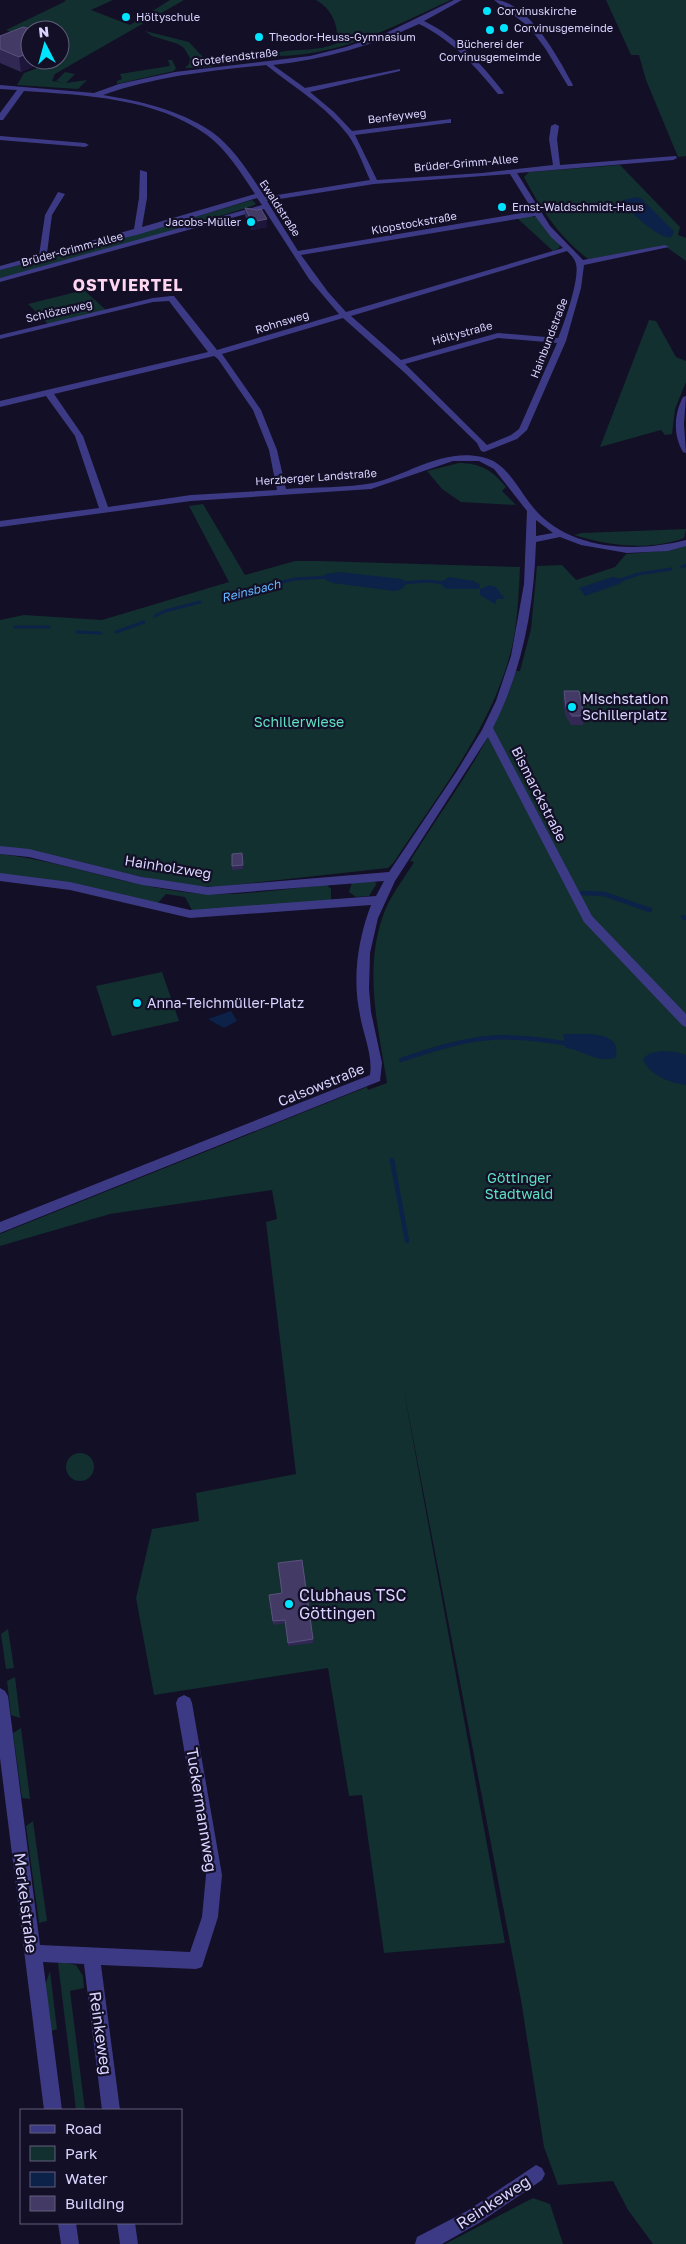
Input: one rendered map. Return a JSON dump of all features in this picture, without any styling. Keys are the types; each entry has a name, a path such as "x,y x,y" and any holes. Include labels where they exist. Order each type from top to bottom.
{"street":[{"name":"Grotefendstraße","path":"96,95 152,78 337,52 379,39 458,0"},
{"path":"497,0 519,13 535,29 554,54 570,85"},
{"path":"418,21 437,29 452,40 482,70 500,93"},
{"path":"267,63 303,91 350,133 365,159 374,182"},
{"path":"303,91 398,70"},
{"name":"Ewaldstraße","path":"0,87 96,95 144,106 184,119 204,130 230,153 296,254 327,296 400,363 481,442 484,449"},
{"path":"0,118 22,88"},
{"name":"Benfeyweg","path":"350,133 448,121"},
{"path":"556,126 554,139 557,167"},
{"path":"0,138 85,145"},
{"name":"Brüder-Grimm-Allee","path":"0,268 262,201 374,182 482,175 673,158"},
{"path":"512,171 537,213 567,249 581,262 665,247"},
{"path":"137,232 143,198 143,172"},
{"path":"43,258 49,215 53,202 61,194"},
{"name":"Brüder-Grimm-Allee","path":"0,280 95,255 262,201"},
{"name":"Klopstockstraße","path":"296,254 537,213"},
{"name":"Rohnsweg","path":"0,404 215,353 567,249"},
{"name":"Hainbundstraße","path":"484,449 514,437 523,430 562,341 575,300 581,262"},
{"name":"Schlözerweg","path":"0,337 168,297 171,298 215,353"},
{"name":"Höltystraße","path":"400,363 498,334 562,341"},
{"path":"215,353 241,384 257,410 273,450 282,491"},
{"path":"48,392 79,436 104,509"},
{"path":"686,399 681,410 679,433 686,450"},
{"path":"484,449 478,458 486,460 496,468 531,512 544,524 560,534 594,546 612,549 653,549 686,543"},
{"name":"Herzberger Landstraße","path":"0,524 191,498 371,486 391,481 446,461 478,458"},
{"path":"488,727 501,700 517,655 524,616 532,540 531,512"},
{"path":"532,540 560,534"},
{"name":"Calsowstraße","path":"0,1228 375,1079 377,1075 365,1011 362,980 368,933 379,900 460,775 488,727"},
{"name":"Bismarckstraße","path":"488,727 588,919 686,1022"},
{"name":"Hainholzweg","path":"0,850 29,853 142,881 208,891 393,876"},
{"path":"0,878 70,886 190,914 379,900"},
{"name":"Merkelstraße","path":"0,1696 53,2109"},
{"name":"Tuckermannweg","path":"32,1953 196,1961 210,1917 214,1875 184,1703"},
{"name":"Reinkeweg","path":"91,1956 111,2109"},
{"name":"Reinkeweg","path":"424,2244 473,2217 536,2174"},
{"path":"67,2224 70,2244"},
{"path":"126,2224 129,2244"}],"green space":[{"path":"64,0 113,0 91,10 130,25 170,0 184,0 70,65 70,20 27,20 66,1"},
{"path":"316,0 451,0 387,30 344,45 299,55 274,56 275,53 323,48 337,43 337,30 333,18 326,8"},
{"path":"606,0 686,0 686,156 678,157 646,80 639,55 631,55"},
{"path":"20,23 20,36 6,30"},
{"path":"145,31 189,42 212,67 185,68 189,64 190,58 184,48 178,44 152,36"},
{"path":"168,60 172,60 176,68 174,71 117,84 117,81 122,79 120,74 170,66"},
{"path":"32,70 62,70 55,74 52,81 65,83 56,81 65,72 75,74 66,83 87,80 78,89 17,85 24,73"},
{"path":"620,165 680,227 678,235 686,238 686,261 665,246 588,259 568,242 552,222 524,177 529,172"},
{"path":"252,200 256,204 221,216 127,244 0,278 0,270 114,241"},
{"path":"536,217 560,245 559,248 553,251 517,218"},
{"path":"84,290 106,310 48,324 28,304"},
{"path":"649,320 656,321 676,357 686,361 686,382 675,409 672,434 665,435 661,430 600,447"},
{"path":"459,463 474,464 491,472 506,487 502,491 516,505 461,502 442,489 427,471"},
{"name":"Schillerwiese","path":"203,504 245,575 295,561 520,567 515,631 508,662 497,693 483,723 449,781 388,868 216,887 162,881 54,856 0,847 0,620 24,615 102,620 229,582 189,506"},
{"path":"686,529 684,538 657,545 643,546 601,542 574,535 582,533"},
{"name":"Göttinger Stadtwald","path":"686,545 686,2244 653,2244 628,2210 613,2181 558,2185 544,2147 521,2000 403,1386 505,1943 384,1953 362,1795 349,1796 328,1668 154,1695 136,1598 152,1529 199,1521 196,1493 296,1474 266,1222 277,1219 272,1190 110,1214 0,1246 0,1234 367,1087 368,1090 387,1083 374,995 373,973 379,930 389,902 414,862 410,861 483,746 507,697 516,671 520,671 531,629 537,566 562,565 576,580 615,567 626,554 672,550"},
{"path":"0,854 51,863 128,882 206,894 251,893 327,885 331,889 331,900 193,912 185,897 166,894 157,904 0,876"},
{"path":"371,881 377,883 369,896 356,897 349,892 352,882"},
{"name":"Anna-Teichmüller-Platz","path":"162,972 179,1021 112,1036 96,986"},
{"path":"80,1453 90,1457 94,1467 90,1477 80,1481 70,1477 66,1467 70,1457"},
{"path":"8,1629 14,1668 6,1669 1,1634"},
{"path":"15,1677 20,1718 11,1715 7,1681"},
{"path":"21,1728 30,1799 22,1798 13,1733"},
{"path":"33,1821 47,1921 39,1923 26,1826"},
{"path":"58,1963 76,1965 83,1976 84,1988 70,1991 85,2109 76,2109"},
{"path":"50,1971 57,2029 51,2031 45,1985"},
{"path":"533,2198 550,2204 563,2244 445,2244"}],"water":[{"path":"635,197 641,198 674,231 672,237 661,235 653,230 621,204 623,200"},
{"path":"340,572 402,579 407,583 402,589 394,591 333,583 324,579 325,574"},
{"path":"449,577 474,581 480,585 479,589 447,589 442,586 441,582"},
{"path":"612,577 625,579 619,584 585,596 579,588"},
{"path":"490,585 496,587 505,599 497,599 495,604 480,595 480,589"},
{"path":"231,1011 237,1021 224,1028 208,1019"},
{"path":"563,1034 590,1034 607,1038 613,1042 616,1049 615,1058 595,1058 566,1048"},
{"path":"662,1051 686,1055 686,1085 673,1082 655,1074 646,1065 643,1059 650,1053"}],"building":[{"path":"20,28 20,57 0,49 0,36"},
{"path":"245,208 261,209 267,219 252,222"},
{"path":"564,691 579,691 584,716 572,716 566,707"},
{"path":"242,853 243,865 232,866 232,854"},
{"name":"Clubhaus TSC Göttingen","path":"302,1560 313,1639 288,1643 285,1620 273,1621 269,1595 282,1593 278,1563"}],"waterway":[{"name":"Reinsbach","path":"682,567 686,565"},
{"name":"Reinsbach","path":"621,580 638,574 671,569"},
{"name":"Reinsbach","path":"237,594 294,579 329,577"},
{"name":"Reinsbach","path":"402,583 427,581 446,583"},
{"name":"Reinsbach","path":"155,616 165,611 200,602"},
{"name":"Reinsbach","path":"116,632 144,622"},
{"name":"Reinsbach","path":"15,627 49,627"},
{"name":"Reinsbach","path":"77,632 101,633"},
{"path":"582,893 604,894 650,910"},
{"path":"401,1060 445,1046 484,1038 523,1038 569,1044"},
{"path":"392,1160 407,1241"}],"place":[{"name":"Corvinuskirche","path":"487,11"},
{"name":"Höltyschule","path":"126,17"},
{"name":"Corvinusgemeinde","path":"504,28"},
{"name":"Bücherei der Corvinusgemeimde","path":"490,30"},
{"name":"Theodor-Heuss-Gymnasium","path":"259,37"},
{"name":"Ernst-Waldschmidt-Haus","path":"502,207"},
{"name":"Jacobs-Müller","path":"251,222"},
{"name":"Mischstation Schillerplatz","path":"572,707"},
{"name":"Anna-Teichmüller-Platz","path":"137,1003"},
{"name":"Clubhaus TSC Göttingen","path":"289,1604"}],"district":[{"name":"OSTVIERTEL","path":"128,285"}]}
